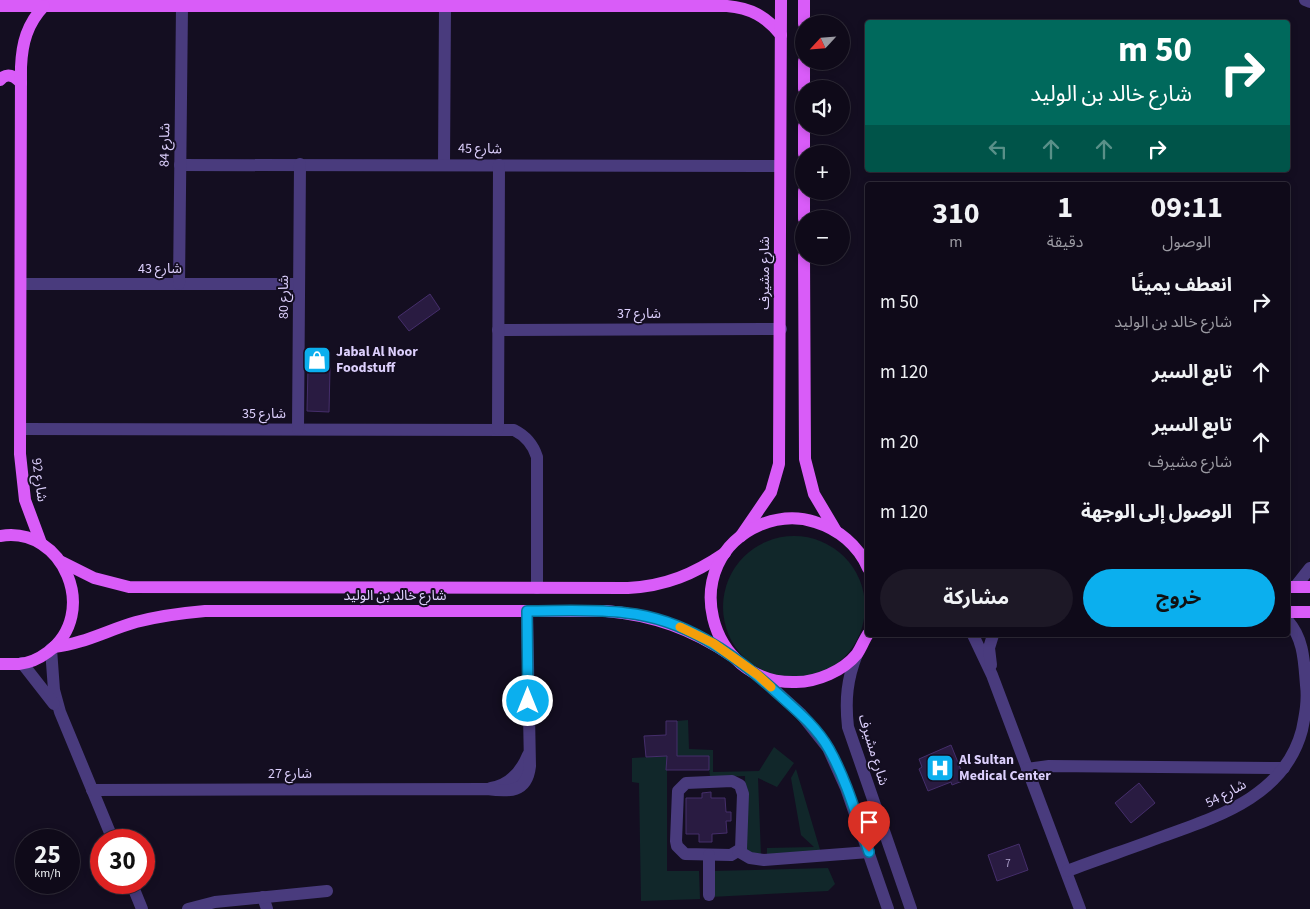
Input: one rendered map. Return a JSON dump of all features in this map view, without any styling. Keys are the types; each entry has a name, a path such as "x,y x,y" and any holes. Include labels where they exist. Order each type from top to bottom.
{"main road":[{"name":"شارع مشيرف","path":"741,536 771,492 779,464 781,0"},
{"path":"804,0 804,15"},
{"path":"0,6 445,6 615,3 739,7 763,16 781,35"},
{"name":"شارع 92","path":"41,543 25,500 21,477 21,53 24,40 36,16 44,6"},
{"path":"0,80 7,75 13,76 21,83"},
{"path":"804,265 805,459 814,494 836,531 863,555"},
{"path":"732,656 724,646 714,624 710,599 714,575 725,553 741,536 753,528 780,519 809,520 836,531"},
{"path":"0,536 24,537 41,543 52,552 62,562 70,579 74,597 72,615 65,632 52,648 32,660 0,674"},
{"name":"شارع خالد بن الوليد","path":"62,562 94,578 129,587 649,587 689,575 725,553"},
{"path":"1291,587 1310,587"},
{"name":"شارع خالد بن الوليد","path":"52,648 72,645 136,622 185,613 269,611 606,611 650,617 693,632 732,656 758,675 787,683 810,681 832,673 857,654"},
{"path":"1290,612 1310,612"},
{"path":"857,654 867,637"},
{"path":"0,664 21,664"}],"street":[{"path":"1305,0 1310,2"},
{"name":"شارع 84","path":"179,284 182,6"},
{"path":"444,164 445,6"},
{"name":"شارع 45","path":"180,164 780,166"},
{"name":"شارع 80","path":"298,429 300,164"},
{"path":"499,165 498,330 502,429"},
{"name":"شارع 43","path":"21,284 299,284"},
{"name":"شارع 37","path":"498,330 781,329"},
{"name":"شارع 35","path":"21,429 502,429 518,426 526,428 533,432 540,445 538,464 537,588"},
{"path":"1291,587 1310,568"},
{"name":"شارع 27","path":"92,790 487,789 509,791 518,788 525,783 529,775 527,611"},
{"name":"شارع 54","path":"1067,871 1227,812 1252,798 1284,768 1298,744 1308,697 1300,641 1296,630 1290,623"},
{"path":"974,637 992,675 1080,909"},
{"path":"992,637 989,648 992,675"},
{"name":"شارع 54","path":"1304,661 1310,644"},
{"path":"52,648 54,690 60,712 108,829"},
{"name":"شارع مشيرف","path":"857,654 846,690 848,726 911,909"},
{"path":"21,664 43,687 60,712"},
{"path":"758,675 801,714 828,748 838,768 888,909"},
{"path":"1027,769 1049,766 1284,768"},
{"path":"732,781 740,785 743,794 742,841 738,851 731,855 685,854 677,846 676,797 678,791 686,783 732,781"},
{"path":"738,851 757,860 869,852"},
{"path":"709,895 710,855"},
{"path":"188,909 216,902 265,903 327,891"},
{"path":"136,894 142,909"}],"green space":[{"path":"794,536 808,537 821,541 845,556 860,580 864,593 864,621 860,634 845,658 821,673 808,677 794,678 780,677 767,673 743,658 728,634 724,621 723,607 724,593 728,580 743,556 767,541 780,537"},
{"path":"688,720 689,749 713,750 713,772 759,771 774,747 794,763 777,787 758,778 761,856 746,855 745,776 710,777 708,756 677,756 677,721"},
{"path":"667,756 667,871 699,871 700,899 641,901 639,783 632,782 632,758"},
{"path":"796,769 821,853 767,855 767,848 814,847 801,835 791,778"},
{"path":"828,868 835,884 828,891 710,897 713,871"}],"building":[{"path":"430,294 440,309 409,331 398,317"},
{"path":"313,355 327,355 326,368 330,368 329,412 307,411 308,367 313,368"},
{"path":"666,721 677,721 677,756 709,756 709,770 666,770 667,756 646,757 644,736 666,735"},
{"name":"Al Sultan Medical Center","path":"951,745 965,780 952,785 951,782 928,791 919,769 922,767 919,759"},
{"path":"1139,783 1155,803 1131,823 1115,803"},
{"path":"711,792 711,798 725,798 726,812 731,812 731,821 726,821 727,833 712,834 712,842 699,842 699,834 686,834 686,798 702,798 702,793"},
{"path":"1019,844 1028,870 997,881 988,855"}],"slow traffic":[{"path":"680,627 713,643 758,675 771,687"}],"place":[{"name":"Jabal Al Noor Foodstuff","path":"317,360"},
{"name":"Al Sultan Medical Center","path":"940,768"}],"route":[{"path":"528,701 527,611 606,611 628,613 661,620 693,632 713,643 758,675 816,730 838,768 869,852"}]}
